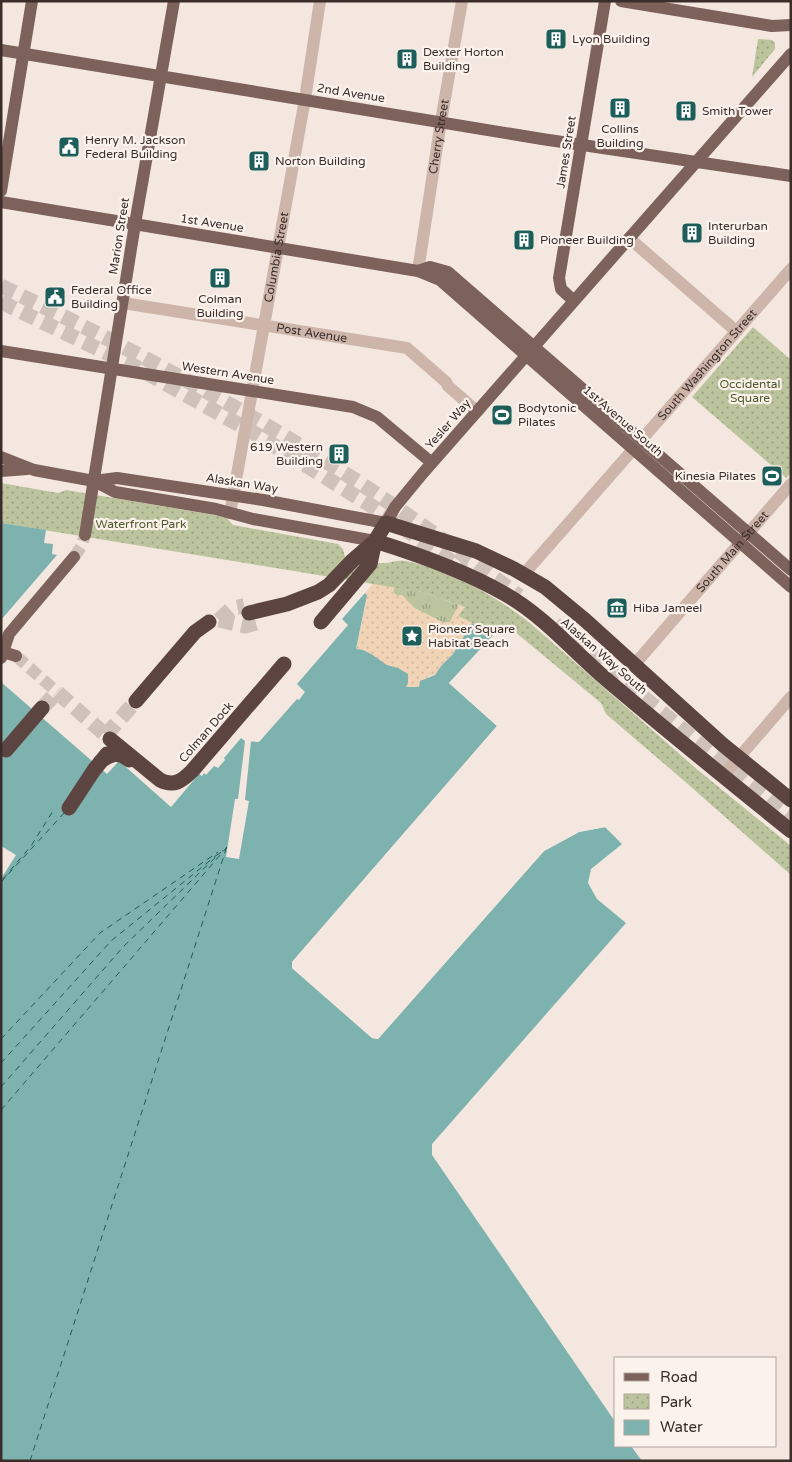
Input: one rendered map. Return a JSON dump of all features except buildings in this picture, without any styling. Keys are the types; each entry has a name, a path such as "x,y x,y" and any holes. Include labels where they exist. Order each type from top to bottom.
{"highway":[{"name":"Alaskan Way South","path":"386,523 476,551 524,574 545,587 575,611 739,758 791,800"},
{"path":"251,614 287,604 318,592 329,585 375,541 386,523"},
{"name":"Alaskan Way South","path":"375,541 408,551 456,570 506,594 534,614 723,776 791,831"},
{"path":"321,622 370,564 375,541"},
{"path":"136,701 195,632 209,622"},
{"name":"Colman Dock","path":"68,808 113,741 160,780 168,784 175,784 186,776 284,664"},
{"path":"6,750 42,708"},
{"path":"100,762 111,754 125,756 161,786 169,788 176,785 186,776"}],"main road":[{"path":"1,191 32,1"},
{"name":"Marion Street","path":"84,535 123,303 134,224 174,1"},
{"name":"James Street","path":"574,301 561,289 559,278 605,1"},
{"path":"620,1 764,25 791,25"},
{"name":"2nd Avenue","path":"1,50 791,176"},
{"name":"Yesler Way","path":"386,523 395,507 432,463 791,54"},
{"name":"1st Avenue","path":"1,202 418,271 440,280 530,350"},
{"name":"Western Avenue","path":"1,350 353,407 377,417 432,463"},
{"name":"1st Avenue South","path":"530,350 744,538 791,587"},
{"name":"Alaskan Way","path":"1,458 34,470 94,481 115,492 375,541"},
{"name":"Alaskan Way","path":"1,471 34,470"},
{"name":"Alaskan Way","path":"94,481 117,478 386,523"},
{"name":"1st Avenue South","path":"744,538 791,570"},
{"path":"7,656 9,634 74,557"}],"street":[{"name":"Columbia Street","path":"230,513 279,248 320,1"},
{"name":"Cherry Street","path":"418,271 462,1"},
{"path":"629,238 736,331"},
{"name":"South Washington Street","path":"524,574 791,269"},
{"name":"Post Avenue","path":"123,303 407,348 472,407 479,410"},
{"name":"South Main Street","path":"634,665 791,484"},
{"path":"723,776 791,697"}],"green space":[{"path":"758,39 772,40 775,43 775,49 752,77"},
{"name":"Occidental Square","path":"753,327 791,360 791,473 786,478 692,397"},
{"name":"Waterfront Park","path":"1,483 58,493 66,490 226,517 233,525 338,544 343,549 345,557 379,563 406,561 440,571 472,585 530,623 699,771 791,846 791,875 606,714 601,703 509,627 503,625 495,634 458,616 465,607 422,592 1,523"},
{"path":"395,586 422,592 459,605 450,622 444,623 414,608 402,595 397,596 393,592"}],"sand":[{"name":"Pioneer Square Habitat Beach","path":"373,583 395,586 393,592 397,596 402,595 414,608 444,623 450,622 459,605 466,607 458,616 472,623 453,654 435,675 429,676 419,687 405,687 398,668 387,665 363,650 356,650 367,595 365,593"}],"water":[{"path":"1,523 46,530 44,543 53,544 52,554 57,555 1,620"},
{"path":"365,593 367,595 356,649 363,650 387,665 398,668 408,674 406,687 419,687 420,681 435,675 453,654 472,623 495,634 449,683 497,726 292,962 292,968 372,1038 378,1039 544,851 579,832 606,827 622,844 591,869 588,883 597,899 626,923 432,1144 432,1155 614,1420 614,1447 632,1447 642,1461 1,1461 1,682 107,774 119,761 171,807 199,774 202,776 204,773 206,775 214,766 218,768 241,738 245,741 259,742 297,699 299,700 305,692 297,684 348,625 342,619"}],"pier":[{"path":"496,632 496,636 453,683 499,724 499,727 295,963 294,967 373,1036 377,1037 542,849 578,830 605,824 624,842 622,844 605,827 579,832 544,851 378,1039 372,1038 292,968 292,962 497,726 449,683"},
{"path":"245,741 251,741 245,800 249,801 239,859 226,857 235,799 238,799"},
{"path":"1,846 16,855 1,879"}],"ferry route":[{"path":"3,879 31,846 53,811"},
{"path":"1,882 65,812"},
{"path":"30,1461 227,846"},
{"path":"1,1110 227,847"},
{"path":"1,1063 111,941 223,850"},
{"path":"1,1039 100,933 218,852"},
{"path":"1,1087 123,947 221,852"}],"tunnel":[{"path":"1,286 161,367 279,433 395,506 519,596"},
{"path":"1,302 136,367 254,433 370,505 464,570"},
{"path":"74,557 81,547 85,535"},
{"path":"219,620 232,608 244,606"},
{"path":"219,620 245,626 260,622"},
{"path":"555,624 791,819"},
{"path":"16,656 57,692"},
{"path":"42,708 57,692 110,739"},
{"path":"106,735 136,701"}],"place":[{"name":"Lyon Building","path":"556,39"},
{"name":"Dexter Horton Building","path":"407,59"},
{"name":"Collins Building","path":"620,108"},
{"name":"Smith Tower","path":"686,111"},
{"name":"Henry M. Jackson Federal Building","path":"69,147"},
{"name":"Norton Building","path":"259,161"},
{"name":"Interurban Building","path":"692,233"},
{"name":"Pioneer Building","path":"524,240"},
{"name":"Colman Building","path":"220,278"},
{"name":"Federal Office Building","path":"55,297"},
{"name":"Bodytonic Pilates","path":"502,415"},
{"name":"619 Western Building","path":"339,454"},
{"name":"Kinesia Pilates","path":"772,476"},
{"name":"Hiba Jameel","path":"617,608"},
{"name":"Pioneer Square Habitat Beach","path":"412,636"}]}
